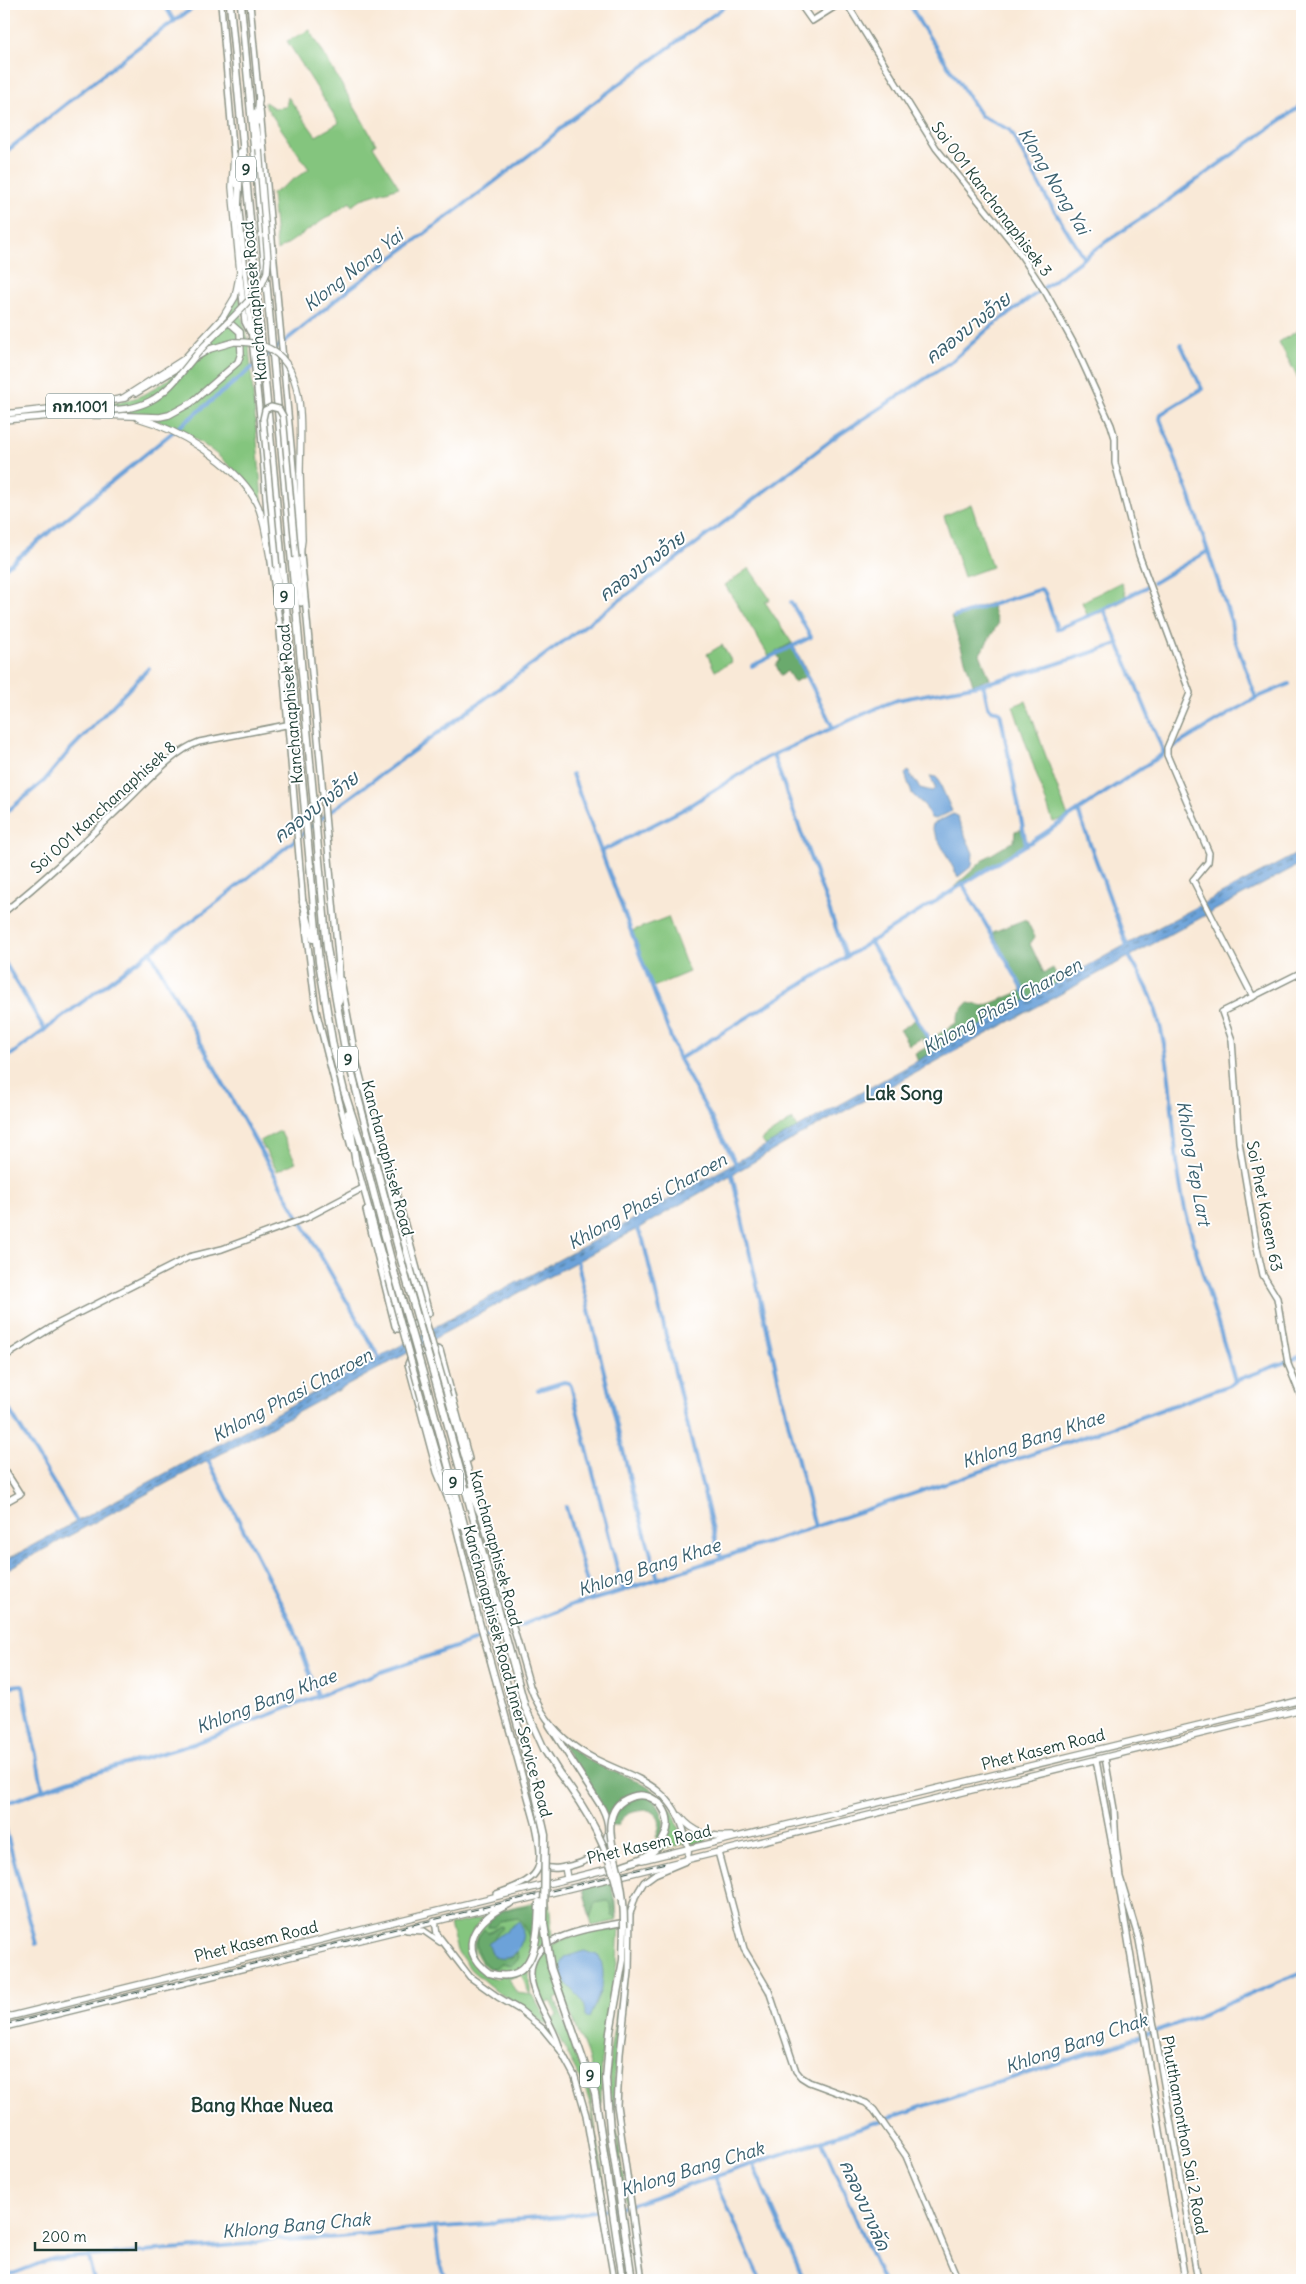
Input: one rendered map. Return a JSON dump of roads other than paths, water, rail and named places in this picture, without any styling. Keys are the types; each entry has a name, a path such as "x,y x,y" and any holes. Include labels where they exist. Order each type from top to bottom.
{"highway":[{"name":"Kanchanaphisek Road","path":"230,4 304,814 319,962 330,1028 344,1091 360,1140 392,1278 432,1405 533,1782 545,1835 543,1867 544,1924 551,1968 595,2094 623,2280"},
{"name":"Kanchanaphisek Road","path":"241,4 327,948 340,1023 404,1271 445,1399 508,1648 531,1723 544,1749 586,1809 603,1843 616,1880 624,1926 623,1960 606,2058 606,2079 607,2103 632,2280"},
{"path":"238,203 242,126"},
{"path":"302,902 319,962"},
{"path":"338,965 340,1023"},
{"path":"344,1091 356,1164"},
{"path":"462,1471 481,1515"},
{"path":"448,1491 474,1559"},
{"path":"621,1866 650,1854 664,1840 668,1820 664,1808 644,1795 633,1796 621,1802 612,1816 610,1835 623,1894 624,1926"},
{"path":"509,1904 489,1915 475,1930 472,1938 476,1959 489,1973 502,1976 510,1975 521,1969 530,1958 538,1939 543,1867"}],"main road":[{"path":"250,4 280,329 298,556"},
{"path":"800,4 812,21 839,4"},
{"name":"Soi 001 Kanchanaphisek 3","path":"848,4 936,148 1016,246 1046,292 1075,346 1115,435 1115,463 1139,555 1190,694 1170,740 1167,755 1209,853 1208,862 1193,880 1254,997"},
{"name":"Kanchanaphisek Road Inner Service Road","path":"221,5 302,902 316,1010 341,1114 392,1278 424,1408 448,1491 479,1620 536,1826 543,1867"},
{"path":"48,416 126,409 142,405 157,397 170,386 197,353 262,284 267,272 268,260 257,129 249,98"},
{"path":"257,129 259,98"},
{"path":"234,154 232,187 240,272 245,322 252,334"},
{"path":"123,398 184,359 212,330 235,297 240,272"},
{"path":"48,416 126,415 160,417 169,415 191,404 236,363 240,357 242,342 240,332 231,324 219,326 212,330"},
{"path":"123,398 148,388 204,352 223,344 234,342 255,343 278,354 288,365 297,388 300,412 302,540 298,556"},
{"name":"กท.1001","path":"4,414 93,404 123,398"},
{"path":"278,620 279,589 263,419 265,410 271,407 279,409 283,416 305,619 338,965 356,1060 445,1399 474,1487"},
{"path":"126,415 173,430 227,468 249,491 260,512 270,557"},
{"name":"กท.1001","path":"4,420 48,416"},
{"name":"Soi 001 Kanchanaphisek 8","path":"4,912 71,854 158,772 190,747 199,742 286,725"},
{"path":"1254,997 1302,972"},
{"name":"Soi Phet Kasem 63","path":"1254,997 1222,1012 1232,1040 1238,1125 1248,1203 1263,1275 1274,1291 1278,1302 1288,1364 1302,1399"},
{"path":"4,1357 18,1346 59,1323 189,1257 222,1249 306,1218 363,1189 368,1218 394,1320 397,1328 402,1329 426,1317 429,1313 395,1188 386,1170"},
{"path":"452,1510 437,1472 408,1364 410,1359 431,1347 438,1348 442,1356 467,1451 481,1515 530,1686 542,1712 602,1808 607,1820 606,1842 596,1856 565,1867 543,1867 529,1880 488,1897"},
{"path":"4,1469 20,1494 4,1502"},
{"name":"Phet Kasem Road","path":"4,2018 488,1897 1302,1700"},
{"name":"Phet Kasem Road","path":"4,2027 1302,1709"},
{"path":"542,1712 573,1746 593,1758 631,1774 652,1786 696,1831 718,1837 752,1834"},
{"path":"1198,1725 1201,1734"},
{"path":"1103,1749 1105,1758"},
{"path":"1093,1751 1096,1760"},
{"name":"Phutthamonthon Sai 2 Road","path":"1105,1758 1114,1810 1120,1877 1136,1930 1198,2280"},
{"name":"Phutthamonthon Sai 2 Road","path":"1096,1760 1185,2280"},
{"path":"642,2280 618,2118 617,2093 629,1972 630,1921 635,1897 644,1882 658,1873 686,1861 689,1849 680,1816"},
{"path":"699,1847 702,1853 706,1855"},
{"path":"718,1852 744,1949 769,1991 797,2073 809,2082 866,2103 885,2125 906,2156 958,2280"},
{"path":"642,1860 650,1863 649,1868 644,1870"},
{"path":"565,1867 567,1878"},
{"path":"442,1909 435,1921 437,1934 470,1977 520,2010 543,2028 561,2052 575,2077 583,2100 600,2188 614,2280"},
{"path":"561,2052 556,2035 538,2002 532,1984 532,1966 537,1955 554,1939 630,1921"},
{"path":"1126,1932 1136,1930"},
{"path":"394,1931 424,1931 436,1938 453,1954"},
{"path":"55,2006 58,2014"},
{"path":"44,2008 45,2017"}],"water":[{"path":"908,771 920,788 932,791 935,788 930,776 937,777 952,811 936,819 931,818 925,806 912,794 905,774"},
{"path":"953,814 956,815 973,853 972,866 958,877 932,828 933,824"},
{"path":"1302,851 1302,863 793,1139 648,1223 4,1571 4,1561 643,1214 1129,943"},
{"path":"519,1921 523,1928 523,1935 516,1952 507,1958 494,1957 488,1944"},
{"path":"584,1951 598,1955 603,1971 601,1987 589,2018 585,2016 579,1998 560,1974 561,1965 565,1957"}],"waterway":[{"path":"164,4 174,21"},
{"path":"4,153 125,58 199,4"},
{"name":"Klong Nong Yai","path":"4,569 348,290 485,189 542,145 569,121 728,4"},
{"name":"Klong Nong Yai","path":"910,4 920,23 981,116 1010,130 1046,197 1084,258"},
{"name":"คลองบางอ้าย","path":"4,1060 220,900 331,811 672,562 834,438 951,362 988,329 1107,241 1163,204 1302,105"},
{"path":"1181,345 1202,389 1161,414 1160,419 1190,497 1231,621 1233,634 1256,698"},
{"path":"1153,583 1208,551"},
{"path":"954,617 1041,589 1045,593 1057,629 1100,611 1148,586"},
{"path":"752,666 811,637 791,602"},
{"path":"1104,609 1164,753"},
{"path":"602,851 684,809 766,758 884,705 897,700 983,684 1047,667 1118,644"},
{"path":"792,646 833,728"},
{"path":"4,814 44,781 70,750 149,668"},
{"path":"983,684 988,706 991,710 1000,712 1026,844"},
{"path":"679,1059 1042,835 1173,747 1256,698 1289,684"},
{"path":"773,755 846,956"},
{"name":"Khlong Phasi Charoen","path":"572,774 679,1059 738,1167"},
{"path":"1078,811 1128,948"},
{"name":"Khlong Phasi Charoen","path":"962,883 1031,1003"},
{"name":"Khlong Phasi Charoen","path":"870,941 938,1055"},
{"name":"Khlong Phasi Charoen","path":"150,951 254,1139 381,1361"},
{"name":"Khlong Tep Lart","path":"1127,952 1148,989 1160,1027 1169,1078 1176,1158 1185,1209 1235,1381"},
{"path":"4,961 45,1030"},
{"name":"Khlong Phasi Charoen","path":"731,1171 789,1426 815,1527"},
{"name":"Khlong Phasi Charoen","path":"635,1224 643,1240 721,1558"},
{"name":"Khlong Phasi Charoen","path":"576,1256 633,1492 658,1579"},
{"name":"Khlong Bang Khae","path":"4,1804 68,1781 193,1744 381,1672 519,1626 573,1605 609,1595 1116,1426 1230,1385 1237,1380 1302,1356"},
{"path":"538,1390 564,1382 569,1383 571,1386 623,1591"},
{"path":"4,1401 79,1525"},
{"path":"206,1456 294,1629 318,1696"},
{"path":"566,1507 592,1600"},
{"path":"4,1687 21,1685 23,1687 43,1791"},
{"path":"4,1823 36,1944"},
{"name":"Khlong Bang Chak","path":"4,2275 15,2273 51,2259 250,2244 277,2238 286,2240 342,2237 410,2229 490,2224 498,2221 564,2216 630,2205 939,2101 1113,2046 1196,2017 1302,1973"},
{"name":"คลองบางลัด","path":"822,2142 882,2280"},
{"path":"753,2165 804,2280"},
{"path":"715,2178 760,2280"},
{"path":"435,2228 439,2260 447,2280"},
{"path":"88,2257 94,2280"}],"railway":[{"path":"4,2025 666,1863"}],"district":[{"name":"Lak Song","path":"904,1093"},
{"name":"Bang Khae Nuea","path":"262,2105"}]}
